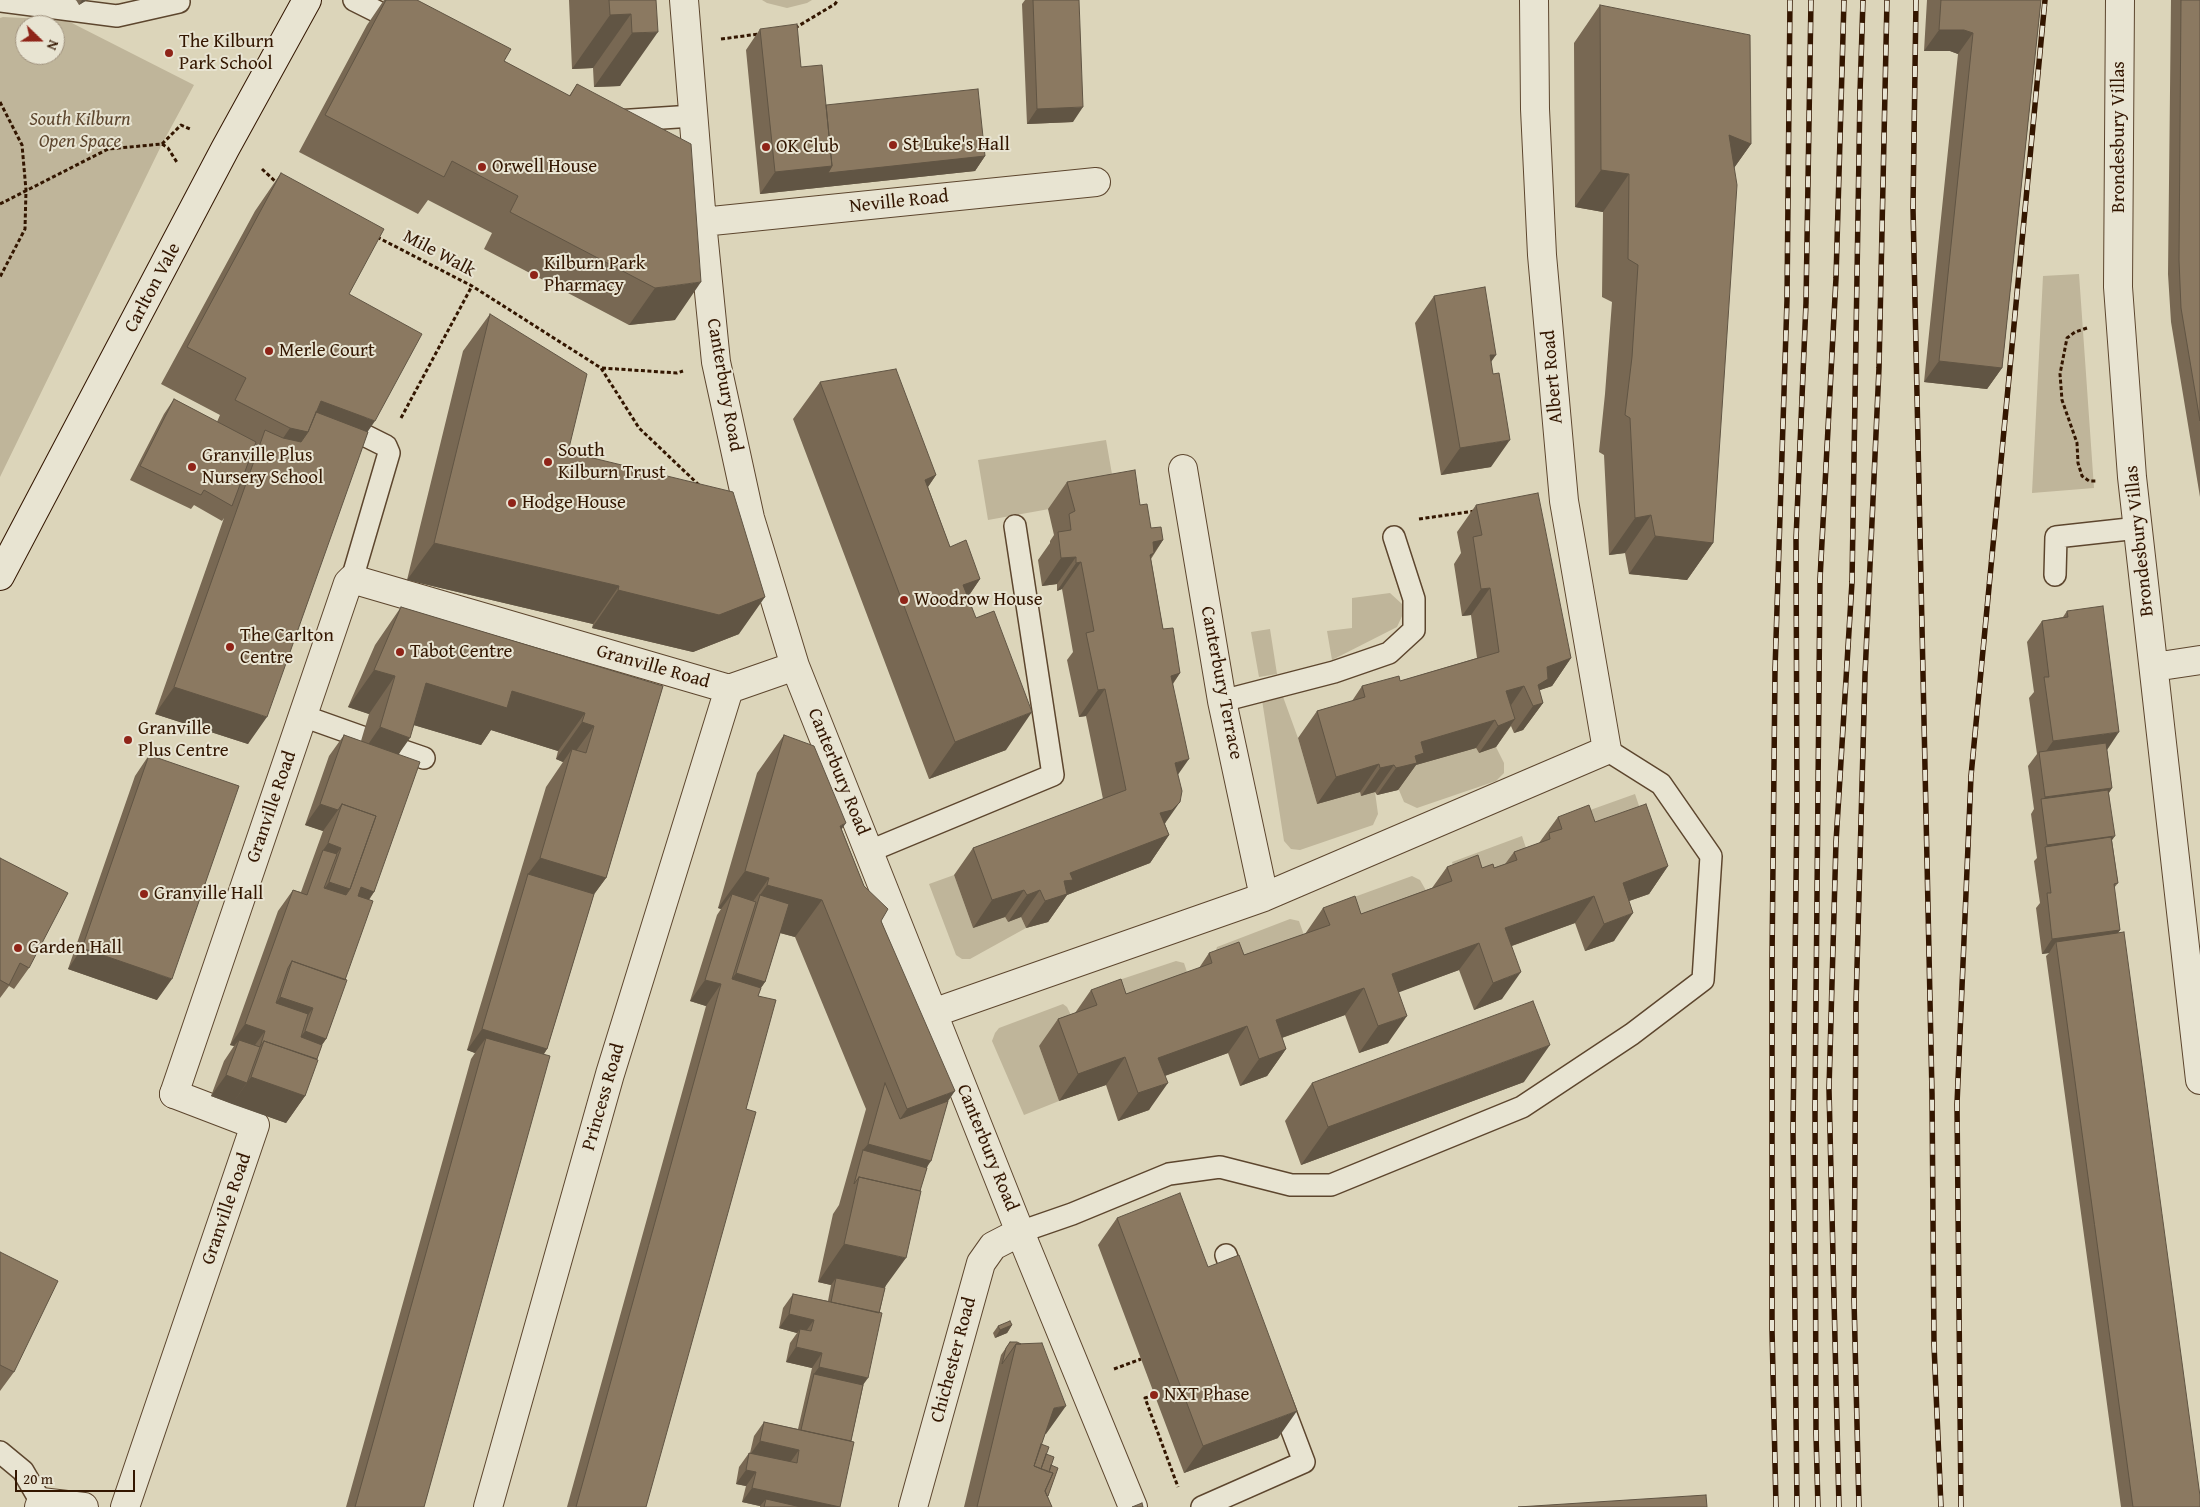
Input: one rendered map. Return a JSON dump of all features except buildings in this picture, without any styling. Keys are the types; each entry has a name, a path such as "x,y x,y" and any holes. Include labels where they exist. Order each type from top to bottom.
{"street":[{"name":"Carlton Vale","path":"0,576 225,149 307,0"},
{"name":"Canterbury Road","path":"684,0 702,222 716,362 750,518 795,666 1020,1232 1133,1507"},
{"name":"Albert Road","path":"1534,0 1535,109 1542,254 1564,501 1607,750"},
{"name":"Brondesbury Villas","path":"2120,0 2118,287 2120,320 2132,477 2200,1080"},
{"name":"Neville Road","path":"702,222 1096,182"},
{"name":"Canterbury Terrace","path":"1183,469 1222,701 1264,897"},
{"name":"Granville Road","path":"125,1507 256,1125 174,1094 348,583 352,579 729,689 795,666"},
{"path":"2154,667 2200,660"},
{"name":"Princess Road","path":"488,1507 610,1074 729,689"},
{"path":"933,1013 1264,897 1607,750"},
{"name":"Chichester Road","path":"913,1507 981,1263 993,1246 1020,1232"},
{"path":"41,1504 84,1507"}],"lane":[{"path":"354,0 423,35"},
{"path":"0,1 117,16 179,2"},
{"path":"596,123 693,116"},
{"path":"352,579 389,453 386,446 362,434"},
{"path":"870,851 1053,775 1015,526"},
{"path":"2055,575 2056,538 2138,528"},
{"path":"1222,701 1334,672 1389,653 1414,630 1414,599 1394,537"},
{"path":"303,716 362,737"},
{"path":"392,747 424,758"},
{"path":"1020,1232 1072,1214 1169,1174 1220,1168 1291,1185 1331,1185 1522,1107 1632,1034 1704,980 1711,856 1661,784 1607,750"},
{"path":"1226,1255 1242,1300"},
{"path":"1202,1507 1304,1462 1273,1381"},
{"path":"0,1452 23,1471 41,1504"}],"path":[{"path":"791,30 835,4 838,0"},
{"path":"687,44 762,34"},
{"path":"0,102 22,145 26,190 25,229 0,277"},
{"path":"162,144 181,125 190,129"},
{"path":"0,204 108,149 162,144 168,148 177,164"},
{"path":"262,169 281,186"},
{"name":"Mile Walk","path":"376,236 472,286 601,368 639,428 703,488"},
{"path":"386,446 472,286"},
{"path":"2120,320 2083,329 2067,338 2060,374 2062,400 2077,443 2078,463 2082,476 2089,481 2099,482 2132,477"},
{"name":"Mile Walk","path":"601,368 677,373 716,362"},
{"path":"1394,537 1419,519 1476,511"},
{"path":"1129,1364 1141,1360"},
{"path":"1154,1395 1145,1398 1170,1466"}],"green space":[{"path":"762,0 812,0 787,8"},
{"name":"South Kilburn Open Space","path":"0,18 15,18 15,65 65,65 66,20 194,85 162,144 0,477"},
{"path":"2079,274 2094,488 2032,493 2043,276"},
{"path":"1106,440 1116,497 988,520 978,460"},
{"path":"1390,593 1402,604 1403,614 1397,627 1332,660 1327,631 1352,628 1352,598"},
{"path":"1270,629 1277,674 1259,677 1251,632"},
{"path":"1282,694 1298,738 1317,804 1360,792 1361,796 1375,792 1378,814 1373,825 1300,850 1291,849 1284,841 1262,700"},
{"path":"1496,747 1504,763 1504,773 1496,781 1417,808 1404,802 1396,783 1402,769 1476,748 1479,753"},
{"path":"1635,794 1659,865 1565,819"},
{"path":"1522,836 1526,848 1538,844 1463,895 1452,862"},
{"path":"954,875 973,928 1005,917 1008,922 1021,917 1026,928 970,959 962,959 956,955 929,884"},
{"path":"1412,876 1420,880 1428,894 1342,941 1335,904"},
{"path":"1290,919 1299,921 1310,952 1225,983 1215,953 1217,947"},
{"path":"1176,961 1184,963 1193,990 1107,1022 1104,985"},
{"path":"1063,1004 1067,1007 1072,1017 1039,1046 1059,1101 1024,1115 992,1041 999,1028"}],"railway":[{"path":"1776,1507 1772,1329 1772,960 1775,670 1787,300 1790,0"},
{"path":"1797,1507 1793,1131 1797,801 1796,539 1806,303 1811,0"},
{"path":"1818,1507 1815,1107 1820,579 1836,278 1844,0"},
{"path":"1839,1507 1829,1089 1836,842 1852,582 1863,0"},
{"path":"1859,1507 1854,1299 1856,1004 1865,675 1879,368 1887,0"},
{"path":"1916,0 1913,208 1932,1093 1934,1345 1941,1507"},
{"path":"1961,1507 1957,1104 1971,776 2045,0"}],"place":[{"name":"The Kilburn Park School","path":"169,53"},
{"name":"St Luke's Hall","path":"893,145"},
{"name":"OK Club","path":"766,147"},
{"name":"Orwell House","path":"482,167"},
{"name":"Kilburn Park Pharmacy","path":"534,275"},
{"name":"Merle Court","path":"269,351"},
{"name":"South Kilburn Trust","path":"548,462"},
{"name":"Granville Plus Nursery School","path":"192,467"},
{"name":"Hodge House","path":"512,503"},
{"name":"Woodrow House","path":"904,600"},
{"name":"The Carlton Centre","path":"230,647"},
{"name":"Tabot Centre","path":"400,652"},
{"name":"Granville Plus Centre","path":"128,740"},
{"name":"Granville Hall","path":"144,894"},
{"name":"Garden Hall","path":"18,948"},
{"name":"NXT Phase","path":"1154,1395"}]}
